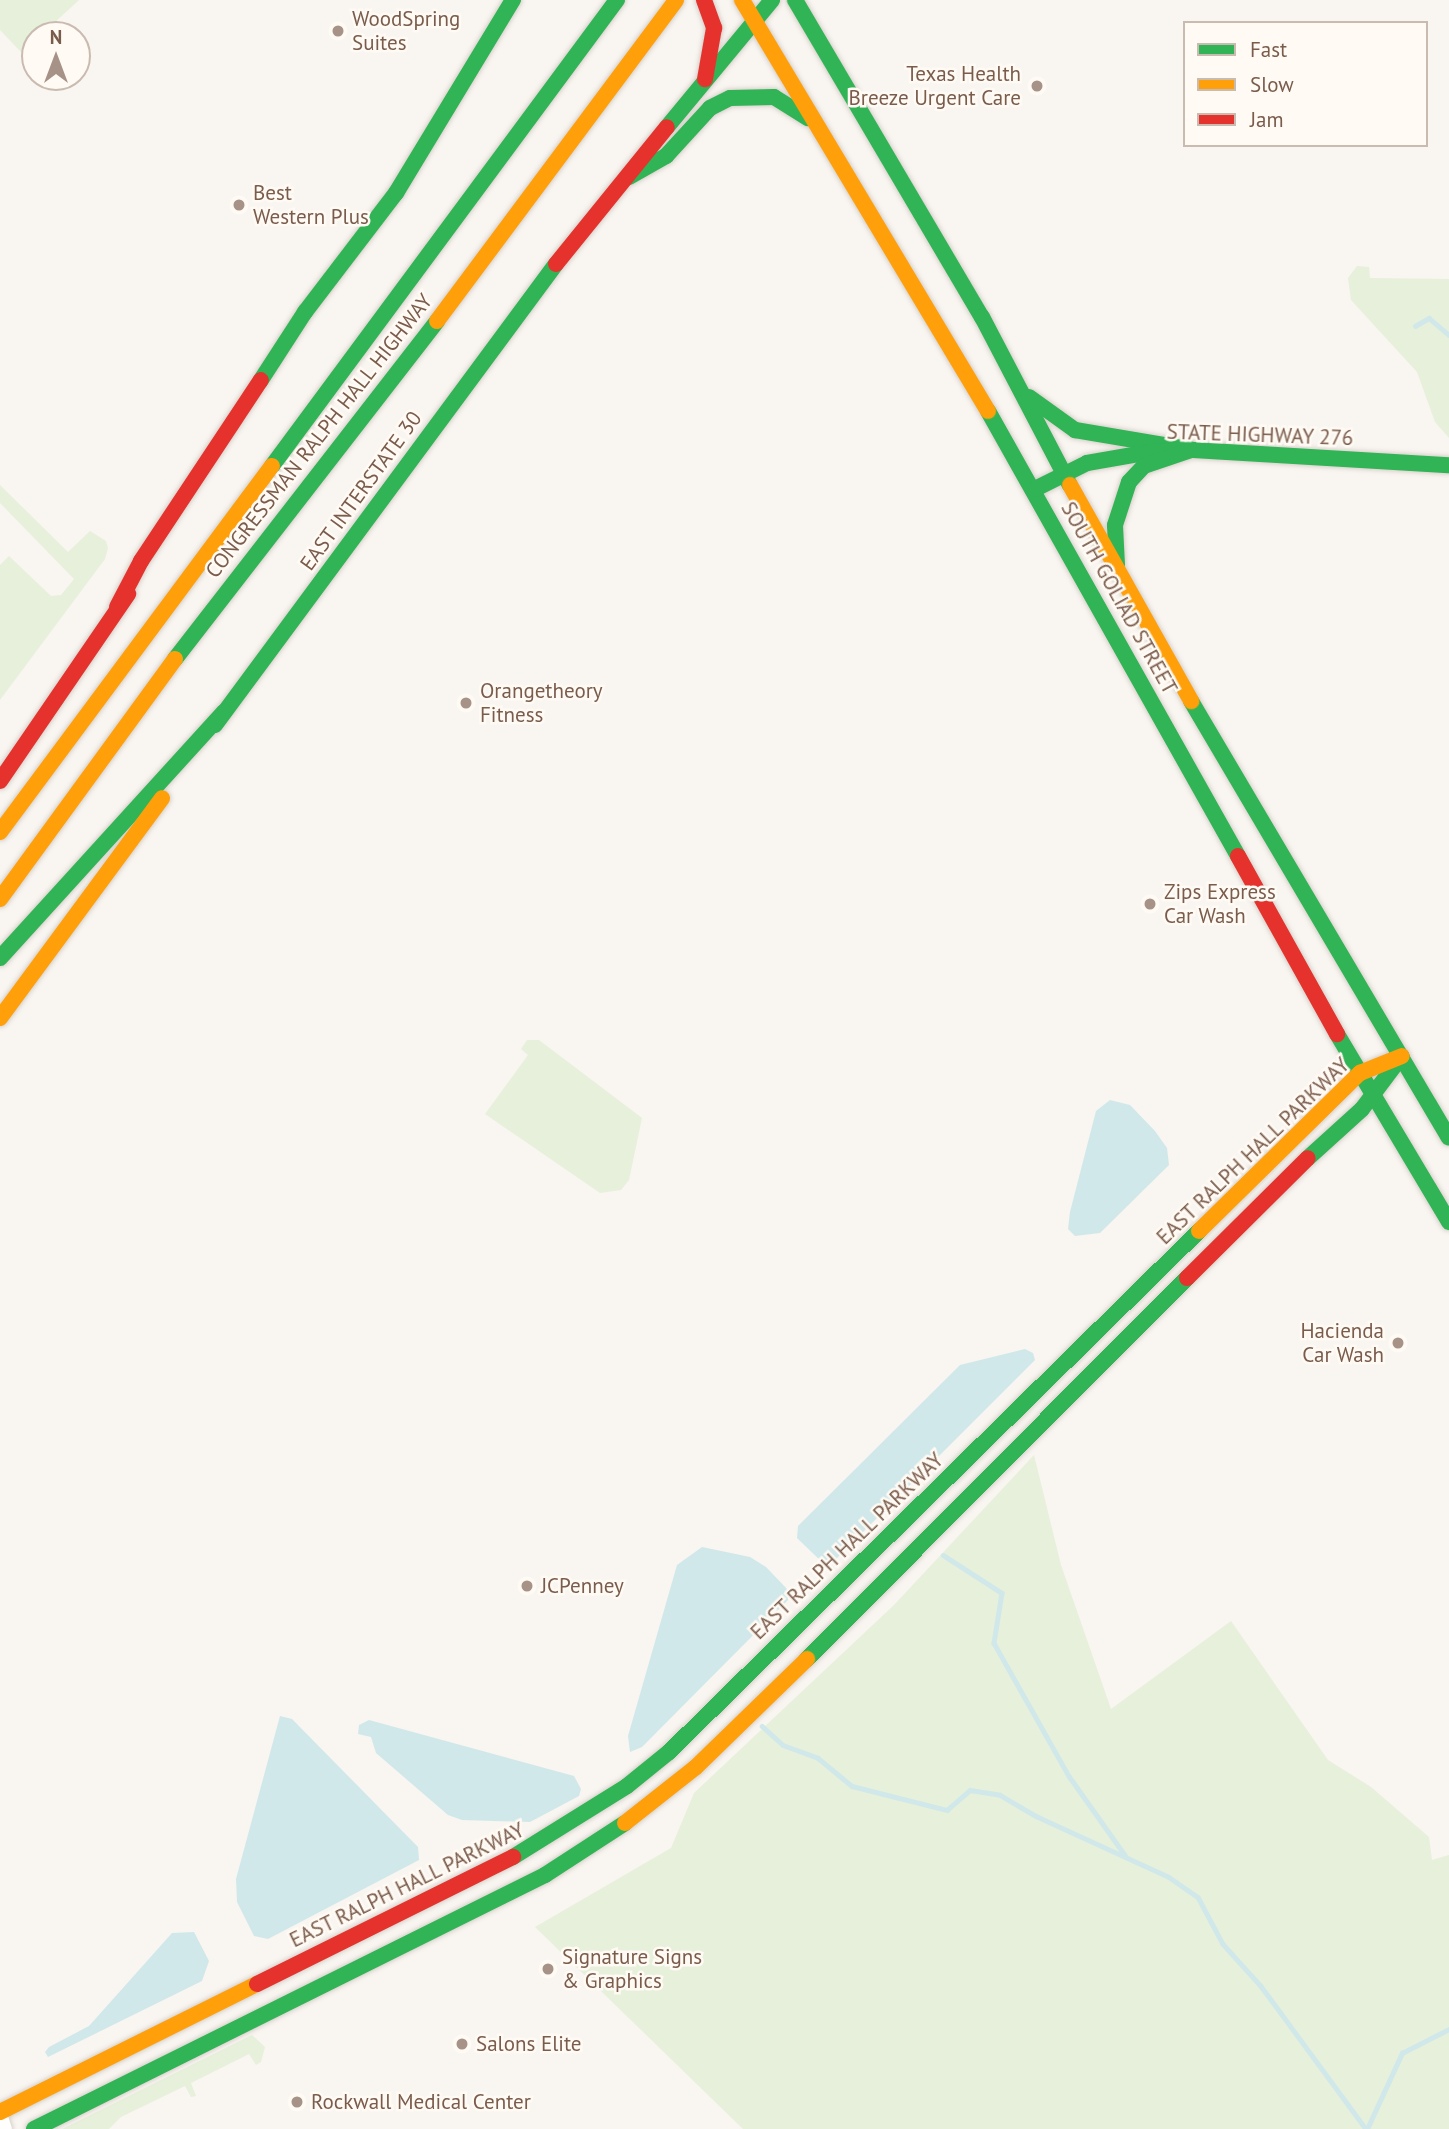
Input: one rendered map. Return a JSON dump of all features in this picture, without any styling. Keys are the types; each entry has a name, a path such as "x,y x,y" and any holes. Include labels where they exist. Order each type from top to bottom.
{"main road":[{"path":"0,781 128,594 141,561 305,312 396,193 513,0"},
{"name":"CONGRESSMAN RALPH HALL HIGHWAY","path":"0,832 617,0"},
{"path":"702,89 714,28 704,0"},
{"name":"SOUTH GOLIAD STREET","path":"742,0 1035,489 1372,1097 1449,1222"},
{"name":"EAST INTERSTATE 30","path":"0,1018 574,240 702,89 772,0"},
{"name":"SOUTH GOLIAD STREET","path":"795,0 960,278 1118,577 1449,1138"},
{"name":"CONGRESSMAN RALPH HALL HIGHWAY","path":"0,900 216,603 341,449 673,4"},
{"path":"629,177 666,156 709,108 730,99 774,97 795,106 816,125"},
{"path":"1019,388 1075,430 1193,450"},
{"path":"1118,577 1115,525 1129,482 1144,466 1193,450"},
{"name":"STATE HIGHWAY 276","path":"1035,489 1063,472 1122,455 1193,450 1449,465"},
{"path":"0,759 128,594"},
{"path":"0,958 224,712"},
{"path":"1193,776 1215,775 1290,902 1311,904"},
{"name":"EAST RALPH HALL PARKWAY","path":"0,2112 542,1842 627,1787 669,1752 1360,1073 1402,1056"},
{"name":"EAST RALPH HALL PARKWAY","path":"34,2129 545,1875 645,1810 696,1767 854,1614 1372,1097 1402,1056"},
{"path":"1155,1275 1173,1294"},
{"path":"1075,1354 1094,1373"},
{"path":"831,1591 854,1614"},
{"path":"627,1787 645,1810"}],"street":[{"path":"23,2100 34,2129"},
{"path":"0,2117 4,2129"}],"green space":[{"path":"0,0 79,0 56,21 21,21 21,52 0,30"},
{"path":"1357,266 1369,267 1370,278 1449,279 1449,438 1435,422 1417,372 1351,300 1348,278"},
{"path":"0,485 68,552 90,531 106,541 108,548 105,559 0,700 0,565 9,556 51,596 61,595 74,579 0,503"},
{"path":"527,1040 539,1040 642,1118 629,1180 621,1190 600,1193 485,1114 528,1055 521,1049"},
{"path":"1034,1455 1061,1565 1111,1709 1231,1621 1328,1760 1371,1787 1429,1837 1432,1860 1449,1855 1449,2129 743,2129 535,1927 671,1848 694,1793 894,1605"},
{"path":"252,2035 265,2047 261,2062 256,2065 249,2054 191,2083 196,2096 191,2097 185,2086 121,2117 109,2129 62,2129"}],"water":[{"path":"1110,1100 1130,1105 1155,1131 1167,1148 1169,1165 1100,1233 1075,1236 1068,1229 1070,1212 1096,1111"},
{"path":"1025,1349 1033,1353 1035,1360 834,1561 823,1563 797,1538 798,1526 960,1365"},
{"path":"702,1547 750,1557 766,1567 788,1590 788,1600 642,1747 630,1752 628,1736 677,1565"},
{"path":"280,1716 292,1719 418,1847 419,1860 268,1939 254,1936 237,1902 236,1879"},
{"path":"369,1720 574,1776 581,1789 579,1796 530,1822 462,1820 448,1815 376,1753 371,1737 358,1734 359,1725"},
{"path":"194,1932 209,1961 202,1981 48,2057 45,2052 49,2047 89,2026 172,1933"}],"waterway":[{"path":"1415,326 1429,318 1449,335"},
{"path":"943,1555 1002,1593 994,1643 1069,1776 1125,1855"},
{"path":"762,1726 783,1745 818,1758 852,1786 947,1810 970,1790 1000,1795 1036,1816 1169,1877 1198,1897 1223,1944 1261,1986 1366,2129"},
{"path":"1367,2129 1402,2053 1449,2029"}],"traffic: fast":[{"path":"261,380 305,312 396,193 513,0"},
{"path":"272,466 617,0"},
{"path":"667,127 772,0"},
{"path":"795,0 982,317 1070,485"},
{"path":"629,177 666,156 710,108 730,98 774,97 808,118"},
{"path":"215,725 556,264"},
{"path":"175,659 437,321"},
{"path":"1029,397 1075,430 1193,450"},
{"path":"988,411 1238,856"},
{"path":"1117,565 1115,525 1129,482 1144,466 1191,450"},
{"path":"1035,489 1087,463 1150,452 1193,450 1449,465"},
{"path":"1191,701 1449,1138"},
{"path":"0,958 224,712"},
{"path":"1337,1034 1449,1222"},
{"path":"1308,1158 1362,1109 1402,1056"},
{"path":"513,1857 627,1786 669,1752 1199,1231"},
{"path":"807,1659 1187,1278"},
{"path":"34,2129 545,1875 625,1823"}],"traffic: slow":[{"path":"437,321 676,0"},
{"path":"742,0 988,411"},
{"path":"0,832 272,466"},
{"path":"1070,485 1191,701"},
{"path":"0,899 175,659"},
{"path":"0,1018 162,798"},
{"path":"1199,1231 1360,1073 1402,1056"},
{"path":"625,1823 696,1767 807,1659"},
{"path":"0,2112 257,1984"}],"traffic: jam":[{"path":"704,0 714,28 705,79"},
{"path":"556,264 667,127"},
{"path":"117,607 141,561 261,380"},
{"path":"0,781 128,594"},
{"path":"1238,856 1337,1034"},
{"path":"1187,1278 1308,1158"},
{"path":"257,1984 513,1857"}],"place":[{"name":"WoodSpring Suites","path":"338,31"},
{"name":"Texas Health Breeze Urgent Care","path":"1037,86"},
{"name":"Best Western Plus","path":"239,205"},
{"name":"Orangetheory Fitness","path":"466,703"},
{"name":"Zips Express Car Wash","path":"1150,904"},
{"name":"Hacienda Car Wash","path":"1398,1343"},
{"name":"JCPenney","path":"527,1586"},
{"name":"Signature Signs & Graphics","path":"548,1969"},
{"name":"Salons Elite","path":"462,2044"},
{"name":"Rockwall Medical Center","path":"297,2102"}]}
